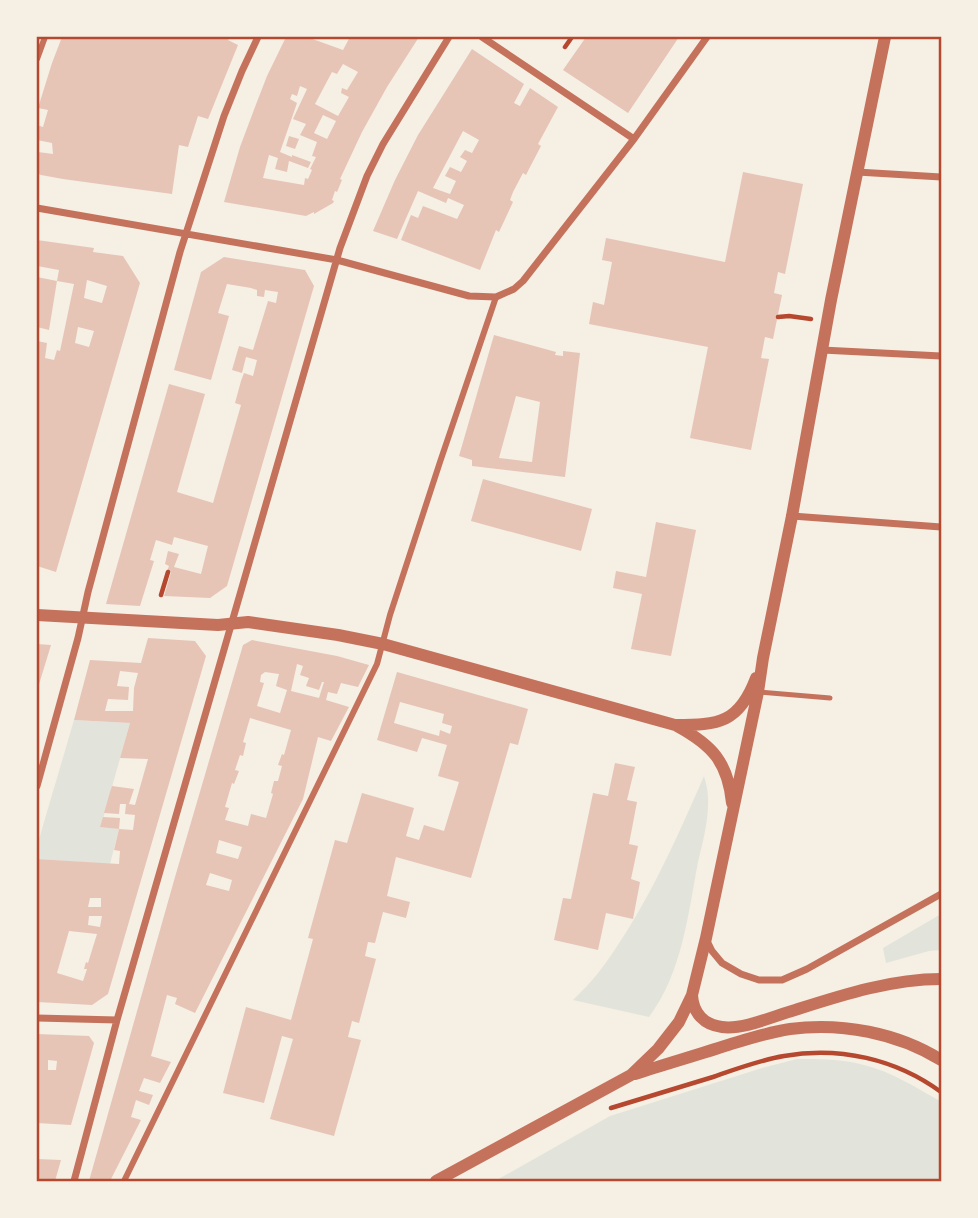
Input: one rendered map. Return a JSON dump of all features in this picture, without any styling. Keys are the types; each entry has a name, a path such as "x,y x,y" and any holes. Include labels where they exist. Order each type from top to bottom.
{"street":[{"path":"37,59 45,37"},
{"path":"37,786 185,234 223,116 258,37"},
{"path":"74,1181 117,1020 337,260 353,212 378,155 399,116 449,37"},
{"path":"482,37 634,139"},
{"path":"37,208 337,260 459,294 480,298 496,297 514,289 523,281 634,139 707,37"},
{"path":"631,1075 646,1062 679,1022 692,995 706,938 758,692 827,322 884,37"},
{"path":"857,172 941,177"},
{"path":"124,1181 371,676 496,297"},
{"path":"822,350 941,356"},
{"path":"792,516 941,527"},
{"path":"37,615 218,625 268,623 383,644 675,724 709,725 728,718 751,690 763,658"},
{"path":"675,724 705,743 720,761 729,784 732,821"},
{"path":"706,938 722,963 741,974 760,980 782,980 807,969 941,894"},
{"path":"692,995 692,1003 699,1016 711,1025 728,1027 760,1021 873,987 941,979"},
{"path":"37,1018 117,1020"},
{"path":"436,1181 631,1075 764,1034 810,1027 852,1029 916,1046 941,1060"}],"lane":[{"path":"758,692 830,698"}],"path":[{"path":"565,47 572,37"},
{"path":"778,317 789,316 827,322"},
{"path":"161,595 168,572"},
{"path":"603,1111 770,1059 798,1054 835,1054 876,1060 904,1070 941,1091"}],"shaded area":[{"path":"74,720 130,723 101,826 119,829 110,864 37,859 37,846"},
{"path":"704,776 708,814 687,923 676,963 660,1000 649,1017 573,1000 599,972 630,926 669,853"},
{"path":"941,914 941,950 886,963 883,948"},
{"path":"797,1059 839,1060 874,1068 903,1080 940,1101 941,1181 495,1181 610,1116"}],"building":[{"path":"62,37 230,37 228,40 238,45 208,119 198,116 188,147 179,145 172,194 37,173 38,152 53,154 52,143 37,140 37,125 43,127 48,110 38,108"},
{"path":"286,37 307,37 343,50 350,37 419,37 362,132 340,179 342,180 337,192 335,191 333,203 314,214 306,216 224,202 240,147 267,76","holes":["343,64 358,72 347,90 342,88 341,93 349,97 338,116 315,104 332,72 337,74","300,86 307,89 293,119 306,124 300,135 317,142 312,156 316,157 304,185 263,178 269,155 278,158 275,169 287,172 289,161 308,168 311,162 280,152 297,103 290,99 292,94 297,96","323,115 336,121 327,139 314,133"]},
{"path":"586,37 679,37 628,113 563,70"},
{"path":"472,49 524,84 514,103 520,106 530,88 558,107 538,144 541,146 526,175 523,173 513,192 510,200 513,202 499,232 496,230 480,270 401,240 411,215 418,218 423,206 457,219 464,205 448,198 446,203 418,191 397,239 373,231 418,135","holes":["463,131 479,140 472,153 465,150 460,157 467,161 461,172 450,167 445,176 456,181 450,194 433,188"]},
{"path":"289,136 299,139 295,149 286,146"},
{"path":"743,172 803,184 785,274 778,272 774,293 782,295 773,339 765,337 761,358 769,359 751,450 690,438 708,347 589,324 593,302 604,305 612,262 602,260 606,238 725,262"},
{"path":"37,240 94,248 93,252 123,256 140,283 56,572 37,566 37,341 47,343 45,358 54,360 57,350 60,351 74,284 57,281 59,270 37,266","holes":["87,280 107,286 102,303 84,298","78,327 94,331 89,347 75,343"]},
{"path":"224,257 305,270 314,286 227,586 210,598 164,596 171,572 167,571 169,566 165,564 168,551 179,554 174,567 201,574 208,546 174,537 172,545 156,540 150,560 154,561 140,606 106,604 169,384 205,394 177,492 213,503 241,405 235,403 241,381 244,373 253,376 257,360 246,357 242,373 232,370 239,346 253,350 268,301 276,303 278,292 265,290 264,297 257,296 257,290 227,284 218,313 229,316 211,380 174,370 201,272"},
{"path":"37,277 57,281 49,330 37,327"},
{"path":"494,335 556,352 555,355 563,356 563,351 580,353 565,477 472,466 472,460 459,456","holes":["516,396 540,402 532,462 499,458"]},
{"path":"483,479 592,509 581,551 471,521"},
{"path":"656,522 696,530 671,656 631,649 642,594 613,588 616,571 646,577"},
{"path":"148,638 195,641 206,656 108,994 92,1005 37,1002 37,859 119,864 120,851 114,850 119,829 133,830 135,815 125,814 126,804 120,804 119,814 104,813 112,786 134,789 129,804 135,805 148,759 120,758 130,723 74,720 90,660 141,663","holes":["120,671 138,673 133,711 105,711 108,699 128,700 129,687 117,686","90,898 101,898 101,907 88,907","89,916 102,916 100,927 88,925","69,931 97,934 88,963 86,962 83,981 57,973"]},
{"path":"252,640 337,656 369,665 358,687 341,683 337,694 328,692 326,700 349,707 331,741 318,737 303,799 195,1013 175,1004 177,998 167,995 151,1056 171,1062 160,1083 144,1078 139,1091 153,1095 149,1105 136,1100 131,1117 141,1120 110,1181 89,1181 175,877 243,645","holes":["297,664 303,666 300,675 309,678 306,686 319,690 324,682 319,698 291,691","265,672 279,674 276,686 287,690 280,713 257,706 264,683 260,682 261,675","250,718 291,730 284,755 282,754 278,765 282,766 278,781 274,781 266,818 251,814 248,826 225,820 229,808 225,807 232,783 234,784 239,771 235,770 240,755 243,756 246,743 243,742","219,840 242,847 238,859 216,853","210,873 232,880 229,891 206,885"]},
{"path":"37,644 51,645 37,691"},
{"path":"397,672 528,709 518,745 510,743 471,878 396,857 387,896 410,902 406,918 383,912 375,943 368,942 365,956 376,959 359,1023 352,1021 348,1037 361,1040 334,1136 270,1119 293,1039 282,1036 264,1103 223,1093 246,1007 291,1020 313,939 308,938 335,840 347,843 362,793 414,808 406,836 419,840 424,825 444,831 459,782 438,776 447,745 422,738 417,752 377,740","holes":["400,702 444,714 442,723 452,726 450,734 440,730 439,736 394,723"]},
{"path":"615,763 635,767 627,800 637,802 629,844 638,846 631,879 640,882 633,919 606,913 598,950 554,940 563,898 571,899 593,793 608,796"},
{"path":"103,817 120,818 119,829 100,827"},
{"path":"37,1034 89,1036 94,1043 71,1125 37,1123","holes":["48,1060 57,1061 56,1070 48,1070"]},
{"path":"37,1159 61,1160 55,1181 37,1181"}]}
